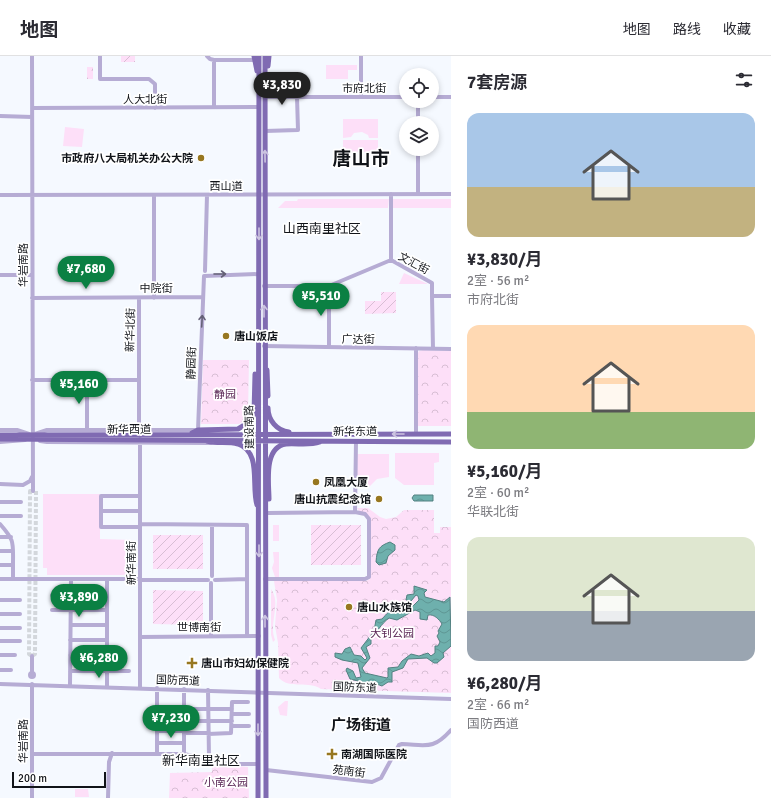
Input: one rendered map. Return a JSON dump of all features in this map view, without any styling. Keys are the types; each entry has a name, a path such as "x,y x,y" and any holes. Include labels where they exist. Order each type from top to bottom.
{"main road":[{"name":"建设南路","path":"265,56 264,346 266,798"},
{"path":"266,74 269,56"},
{"name":"建设南路","path":"256,57 259,78 259,274 257,353 259,692 257,798"},
{"path":"190,434 198,430 238,429 251,421 254,414 257,353"},
{"path":"265,364 268,378 268,413 271,421 283,431 316,434"},
{"name":"新华西道","path":"0,435 32,437 190,434 258,437"},
{"name":"新华东道","path":"258,437 316,434 451,434"},
{"name":"新华西道","path":"139,436 202,439 258,437"},
{"name":"新华西道","path":"0,441 32,437"},
{"name":"新华东道","path":"265,437 326,441 451,442"},
{"path":"202,439 214,443 234,443 249,451 253,459 254,497 259,512"},
{"path":"265,522 268,513 269,463 273,452 286,444 312,445 326,441"}],"street":[{"name":"华岩南路","path":"32,56 32,491"},
{"path":"100,56 100,79 149,79 155,84 155,108"},
{"path":"206,56 214,60 256,57"},
{"path":"361,56 361,97"},
{"path":"214,60 214,107"},
{"name":"市府北街","path":"265,97 399,97"},
{"path":"265,130 298,130 298,97"},
{"path":"439,97 451,97"},
{"name":"人大北街","path":"32,108 259,107"},
{"path":"0,116 32,117"},
{"path":"418,156 418,194"},
{"path":"391,194 391,260"},
{"name":"西山道","path":"0,195 451,194"},
{"path":"154,195 154,298"},
{"path":"206,272 207,195"},
{"name":"文汇街","path":"264,286 329,286 391,260 432,282 432,296"},
{"path":"203,297 205,274 259,274"},
{"path":"0,275 32,275"},
{"path":"329,286 330,348"},
{"path":"433,349 432,296 451,296"},
{"name":"中院街","path":"32,298 203,297"},
{"name":"静园街","path":"198,430 203,297"},
{"name":"新华北街","path":"139,298 139,436"},
{"name":"广达街","path":"264,346 451,349"},
{"path":"416,348 416,434"},
{"path":"32,380 138,380"},
{"path":"87,380 87,430"},
{"path":"0,430 17,430 32,437 47,430 87,430 214,443"},
{"path":"139,436 198,430"},
{"name":"新华南街","path":"139,436 140,687"},
{"path":"356,441 356,512"},
{"path":"0,484 27,484 32,475"},
{"path":"140,496 101,496 101,527 247,525 247,636"},
{"path":"0,502 21,502"},
{"path":"101,511 140,511"},
{"path":"265,579 367,579 369,576 369,519 365,514 356,512 268,513"},
{"path":"0,516 21,516"},
{"path":"0,524 13,541 14,579"},
{"path":"211,636 212,525"},
{"path":"0,537 11,537"},
{"path":"0,551 13,551"},
{"path":"0,565 14,565"},
{"path":"0,579 247,580"},
{"path":"70,579 70,685"},
{"path":"107,579 107,686"},
{"path":"52,595 107,595"},
{"path":"0,600 20,600"},
{"path":"52,610 107,610"},
{"path":"0,614 20,614"},
{"path":"70,625 107,625"},
{"path":"0,628 20,628"},
{"name":"世博南街","path":"140,637 259,636"},
{"path":"70,640 107,640"},
{"path":"0,641 20,641"},
{"path":"0,655 15,655"},
{"path":"70,655 108,655"},
{"name":"华岩南路","path":"32,656 32,798"},
{"path":"0,670 11,670"},
{"path":"70,671 129,671"},
{"name":"国防西道","path":"0,684 32,679 70,685 259,692"},
{"path":"157,688 157,753"},
{"path":"184,689 184,754"},
{"path":"208,690 208,733 210,758"},
{"name":"国防东道","path":"259,692 266,694 451,699"},
{"path":"157,731 230,734 232,724 232,702 248,702"},
{"path":"157,707 208,709 249,714"},
{"path":"157,719 208,721 248,726"},
{"name":"苑南街","path":"266,770 372,782 381,778 399,745 434,745 441,741 451,730"},
{"path":"157,743 184,743"},
{"path":"108,798 109,762 112,753"},
{"path":"32,754 184,754 210,758 228,764 258,764"}],"green space":[{"path":"121,56 135,56 135,62 121,62"},
{"path":"326,65 357,65 357,70 348,70 348,79 326,79"},
{"path":"87,67 93,67 93,79 87,79"},
{"path":"343,119 378,119 378,138 369,138 368,135 362,132 354,133 351,137 343,138"},
{"path":"65,127 84,129 82,147 63,146"},
{"path":"343,140 378,140 378,152 343,152"},
{"path":"298,199 389,199 388,208 278,208 285,201 297,201"},
{"path":"393,199 451,199 451,208 393,208"},
{"path":"404,273 428,284 399,284"},
{"path":"381,292 396,292 396,313 365,314 365,301 381,301"},
{"path":"419,351 451,351 451,426 418,426 418,353"},
{"name":"静园","path":"203,360 249,360 247,419 239,424 201,424"},
{"path":"395,453 439,453 439,462 434,463 434,485 404,485 395,478"},
{"path":"357,454 389,454 389,477 377,479 369,487 357,487"},
{"path":"43,494 100,494 100,539 132,540 132,575 47,575 47,568 43,568"},
{"name":"大钊公园","path":"357,508 368,508 380,517 386,519 396,517 404,510 434,510 434,533 440,533 440,527 451,527 451,693 321,689 311,685 289,684 283,682 279,678 278,643 275,626 277,600 274,581 366,581 370,579 371,519"},
{"path":"273,525 279,525 279,541 273,541"},
{"path":"311,525 361,525 361,565 311,565"},
{"path":"153,535 203,535 203,569 153,569"},
{"path":"273,552 279,552 279,577 275,577 272,568 274,562"},
{"path":"271,589 275,601 273,634 275,640 273,642 271,635"},
{"path":"153,590 203,591 203,625 153,624"},
{"path":"285,701 288,701 287,716 280,715 278,707"},
{"name":"小南公园","path":"212,764 248,767 249,798 169,798 170,773 212,772"},
{"path":"75,789 88,789 89,797 75,797"}],"water":[{"path":"414,495 433,495 433,501 414,501 412,498"},
{"path":"390,542 395,545 395,550 388,556 386,563 379,565 376,562 378,551 383,545"},
{"path":"414,586 427,590 424,593 425,597 444,602 450,597 451,646 443,653 444,657 437,663 434,663 427,658 408,659 403,668 392,672 392,682 388,682 382,686 374,683 364,685 362,682 350,679 346,670 347,668 353,671 356,678 361,677 358,663 335,657 335,653 342,654 345,649 350,647 354,655 361,656 365,660 367,658 361,648 374,631 376,620 382,619 392,611 397,610 402,613 407,609 407,606 413,606 419,600 418,596 416,595 411,601 406,600 407,595 414,594","holes":["415,610 420,612 420,619 427,620 428,615 432,615 442,624 437,636 440,642 438,646 435,646 435,653 431,656 428,653 419,656 411,654 402,661 398,667 388,668 387,678 365,673 362,668 370,658 366,647 371,644 371,639 384,623 389,618 397,620"]}],"tunnel":[{"path":"30,491 36,491 35,654 32,656 29,654 30,491"}],"place":[{"name":"市政府八大局机关办公大院","path":"201,158"},
{"name":"唐山饭店","path":"226,336"},
{"name":"凤凰大厦","path":"316,482"},
{"name":"唐山抗震纪念馆","path":"379,499"},
{"name":"唐山水族馆","path":"349,607"},
{"name":"唐山市妇幼保健院","path":"192,663"},
{"name":"南湖国际医院","path":"332,754"}],"district":[{"name":"唐山市","path":"361,158"},
{"name":"山西南里社区","path":"322,228"},
{"name":"广场街道","path":"361,725"},
{"name":"新华南里社区","path":"201,760"}]}
